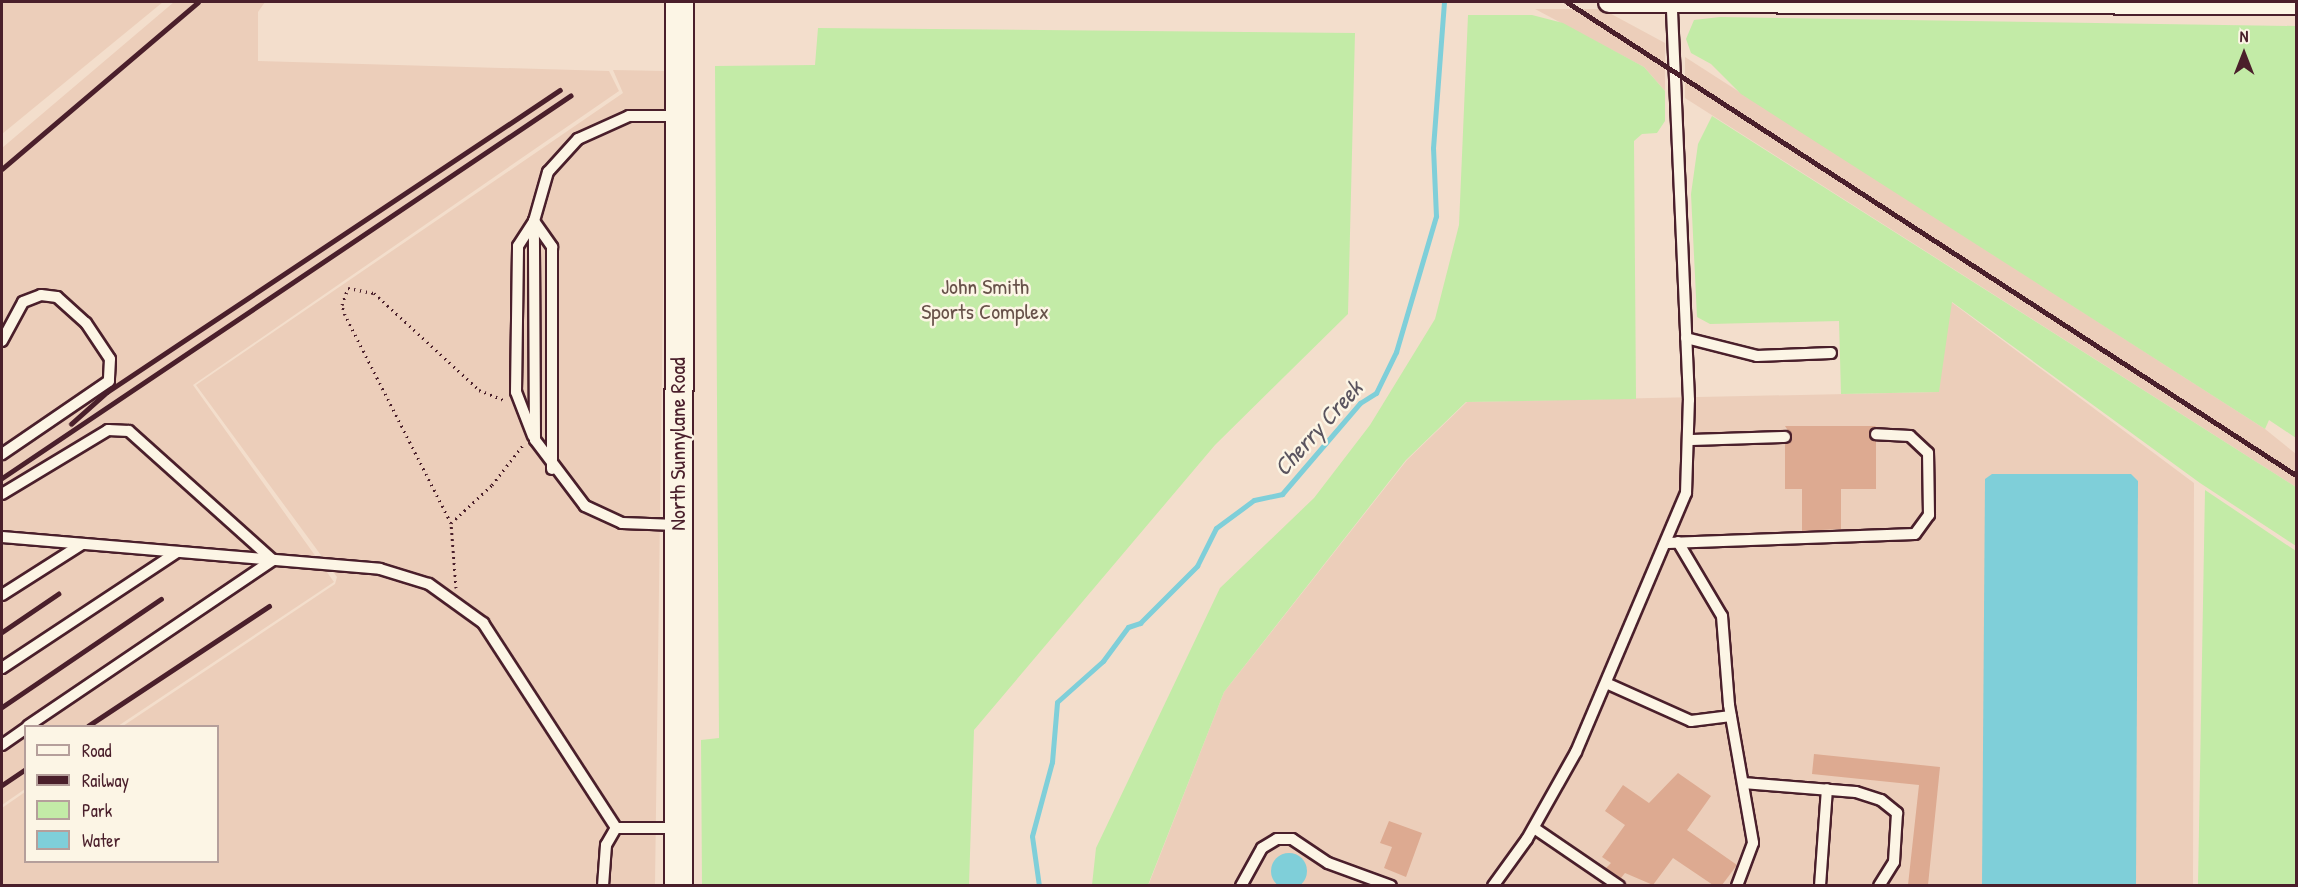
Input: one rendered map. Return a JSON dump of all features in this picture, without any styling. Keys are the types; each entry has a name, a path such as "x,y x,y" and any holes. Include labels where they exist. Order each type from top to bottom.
{"street":[{"name":"North Sunnylane Road","path":"678,885 679,2"},
{"path":"1609,2 2296,4"}],"lane":[{"path":"1493,885 1534,828 1606,683 1673,543 1689,478 1686,338 1672,3"},
{"path":"533,436 534,221 548,172 578,139 630,116 679,116"},
{"path":"534,221 518,246 518,400 533,436 552,469 585,506 622,523 678,525"},
{"path":"534,221 552,247 552,469"},
{"path":"2,341 23,302 41,295 57,297 86,323 110,359 109,381 2,454"},
{"path":"1686,338 1757,356 1831,353"},
{"path":"2,494 108,430 129,431 273,560"},
{"path":"1673,543 1915,534 1929,515 1928,453 1910,436 1876,434"},
{"path":"1689,440 1785,437"},
{"path":"2,537 380,569 429,584 456,599 483,623 616,828"},
{"path":"1673,543 1722,616 1731,716 1753,843 1738,885"},
{"path":"2,595 81,544"},
{"path":"2,668 177,552"},
{"path":"30,725 273,560"},
{"path":"1606,683 1691,721 1731,716"},
{"path":"2,745 24,729"},
{"path":"1743,783 1827,789 1881,800 1897,813 1894,862 1879,885"},
{"path":"1820,885 1827,789"},
{"path":"616,828 678,828"},
{"path":"603,885 606,845 616,828"},
{"path":"1534,828 1618,885"},
{"path":"1241,885 1262,848 1277,839 1292,839 1328,863 1369,882 1390,885"}],"path":[{"path":"456,599 451,523 345,315 342,305 348,288 374,293 490,398 518,400"},
{"path":"451,523 504,471 533,436"}],"shaded area":[{"path":"2,2 163,2 2,134"},
{"path":"174,2 265,2 258,12 258,61 609,71 619,91 193,385 334,582 120,725 24,725 24,790 2,805 2,148"},
{"path":"1535,9 1602,9 1665,43 1665,91 1644,67"},
{"path":"1685,57 2265,429 2296,454 2296,487 1685,98"},
{"path":"613,70 666,71 655,885 2,885 2,808 24,793 24,863 219,863 219,725 124,725 335,584 337,577 196,385 623,93"},
{"path":"1951,302 2194,483 2193,885 1148,886 1224,692 1407,460 1467,402 1938,392"}],"green space":[{"path":"1468,15 1532,15 1563,23 1644,67 1665,91 1665,121 1657,133 1642,134 1634,141 1636,399 1466,402 1406,460 1224,692 1148,885 1092,885 1096,848 1220,588 1314,498 1370,425 1435,319 1459,225"},
{"path":"1720,17 2296,26 2296,438 2269,420 2265,429 1741,94 1711,64 1691,53 1686,39 1694,20"},
{"name":"John Smith Sports Complex","path":"818,28 1355,33 1348,314 1215,445 974,730 969,885 702,885 701,740 719,738 715,66 815,65"},
{"path":"1712,116 2296,487 2296,546 2200,483 1952,302 1939,392 1841,394 1839,321 1710,324 1697,317 1691,194 1698,144"},
{"path":"2205,490 2296,551 2296,885 2198,885"}],"water":[{"path":"1992,474 2131,474 2138,481 2136,885 1982,885 1985,479"},
{"path":"1282,854 1296,854 1306,864 1306,878 1296,888 1282,888 1272,878 1272,864"}],"building":[{"path":"1785,426 1876,426 1869,434 1876,441 1876,489 1841,489 1841,529 1802,531 1802,489 1785,489 1785,444 1792,437"},
{"path":"1814,754 1940,767 1928,885 1908,885 1919,785 1812,774"},
{"path":"1678,773 1711,796 1687,830 1737,865 1722,885 1713,885 1673,858 1653,885 1625,873 1621,878 1606,868 1611,863 1602,857 1625,825 1605,811 1623,785 1649,803"},
{"path":"1389,821 1422,833 1406,877 1384,868 1392,847 1380,843"}],"waterway":[{"name":"Cherry Creek","path":"1039,886 1032,836 1052,762 1057,702 1103,661 1128,627 1140,623 1197,566 1216,528 1254,500 1282,494 1360,403 1376,393 1396,352 1436,216 1433,148 1444,2"}],"railway":[{"path":"2,169 198,2"},
{"path":"1567,2 2296,475"},
{"path":"71,424 107,392 560,90"},
{"path":"2,478 570,96"},
{"path":"2,632 58,594"},
{"path":"2,707 161,599"},
{"path":"90,725 269,606"},
{"path":"2,785 24,770"}]}
